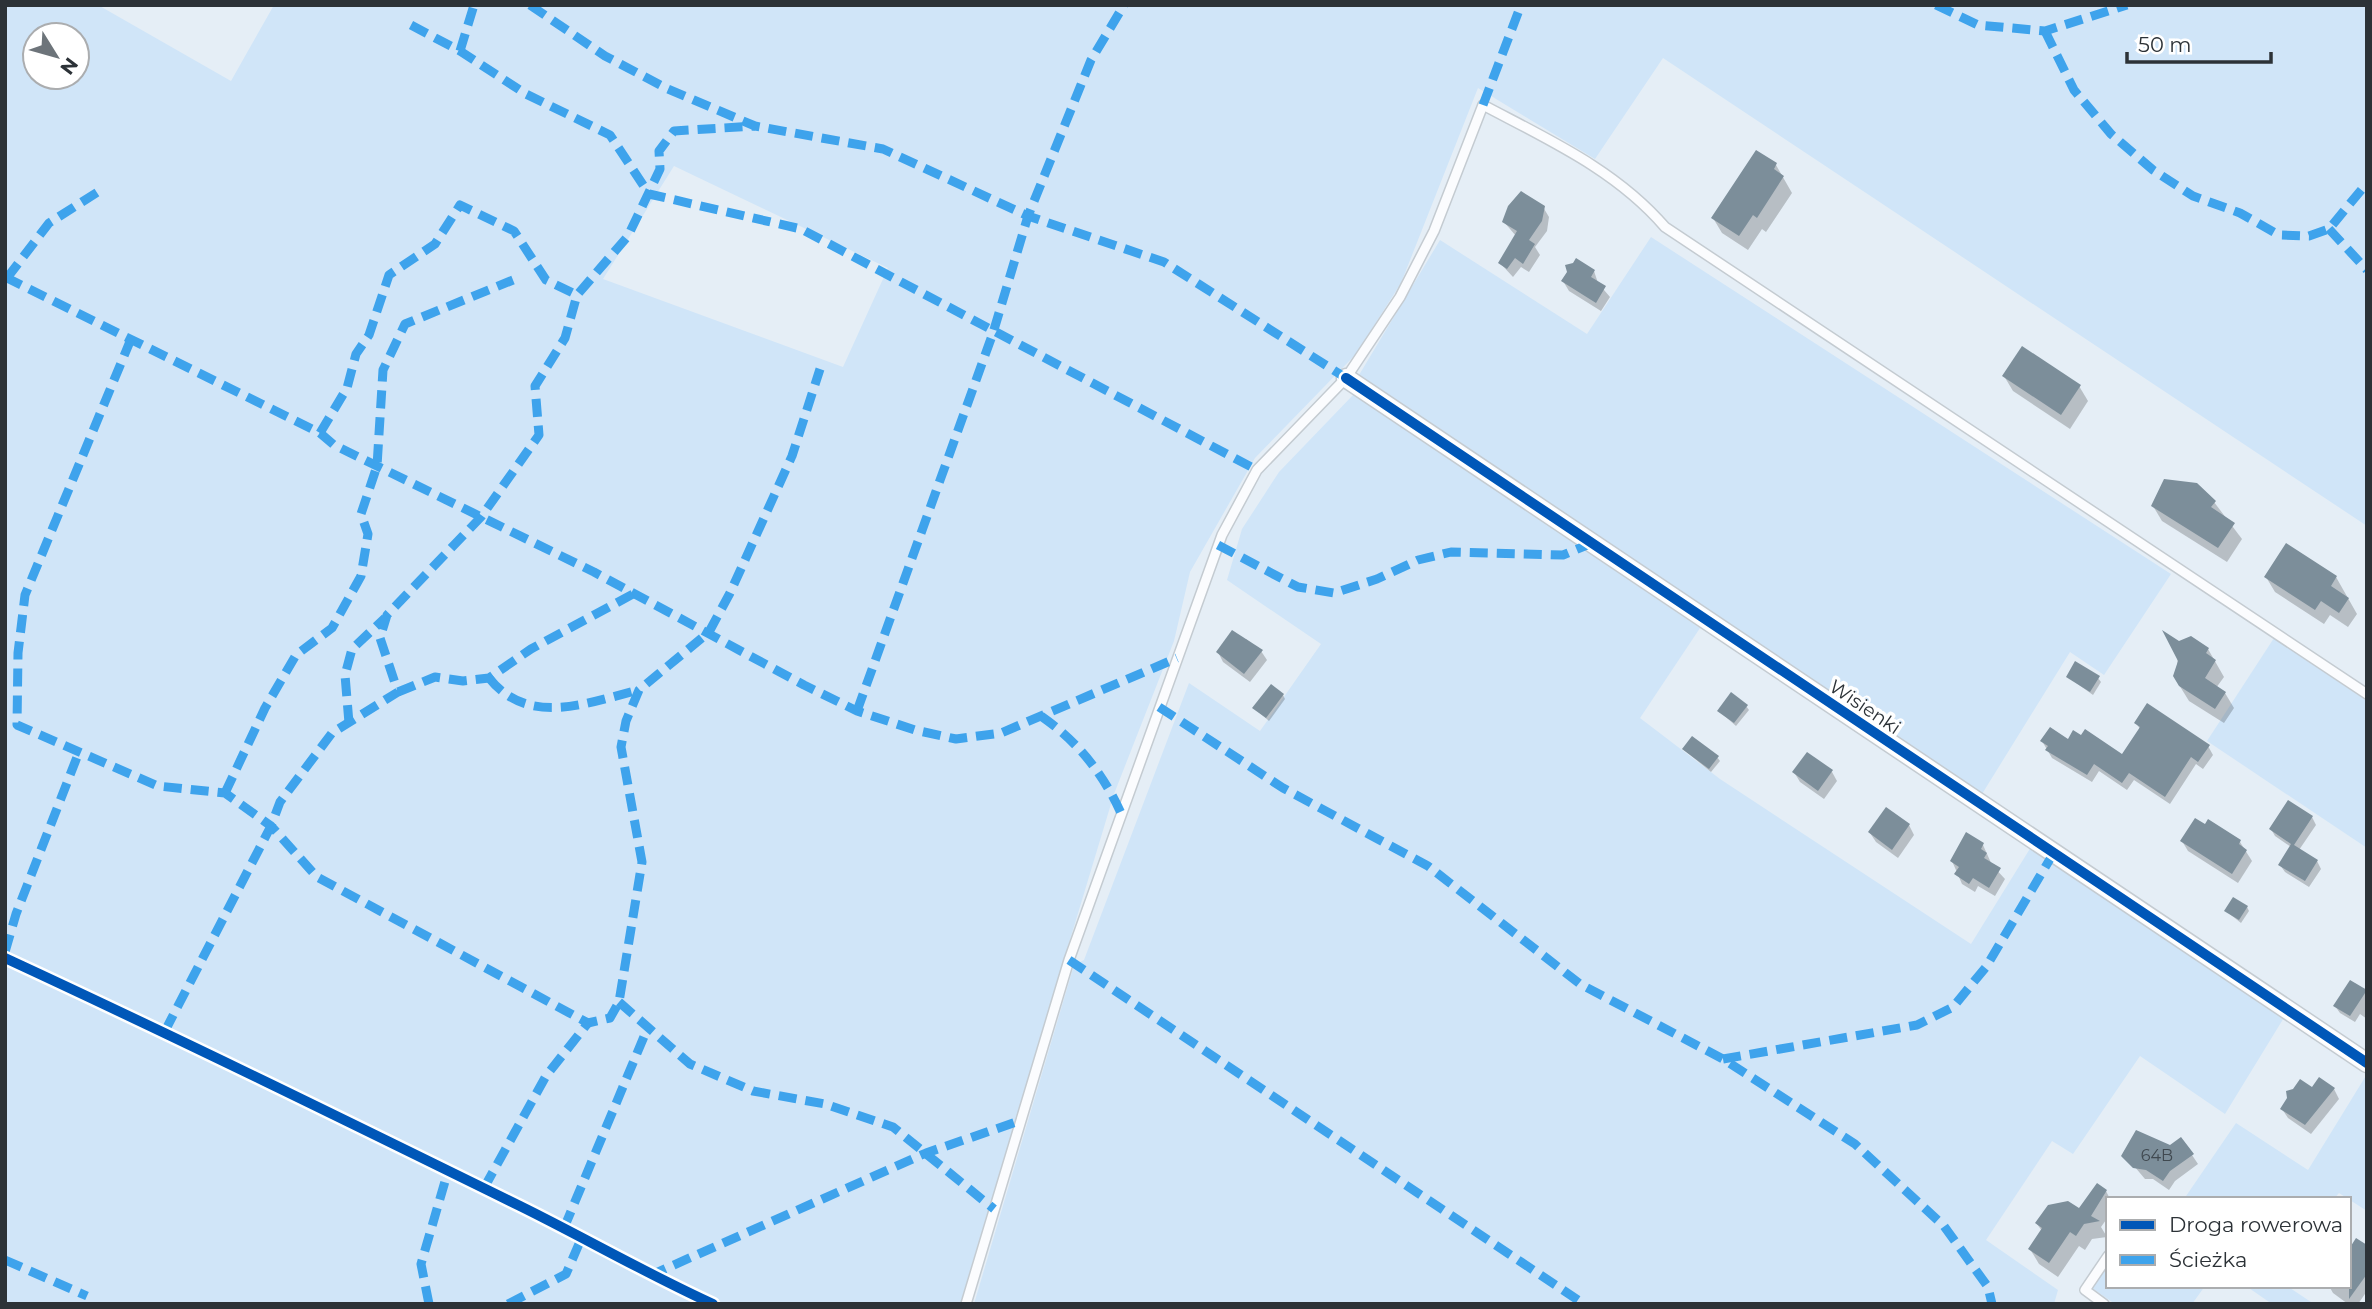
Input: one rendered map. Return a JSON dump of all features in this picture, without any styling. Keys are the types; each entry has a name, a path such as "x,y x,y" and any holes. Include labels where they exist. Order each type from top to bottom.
{"street":[{"name":"Wisienki","path":"1346,377 2367,1063"}],"lane":[{"path":"966,1304 1065,971 1222,535 1257,470 1346,377 1400,296 1434,232 1483,105 1592,164 1644,202 1665,227 2367,694"},
{"path":"2104,1304 2084,1290 2106,1259"}],"shaded area":[{"path":"5,5 98,5 231,81 274,5 2367,5 2367,526 1663,58 1595,159 1478,88 1401,283 1356,354 1255,458 1190,572 1174,641 1114,794 960,1304 5,1304","holes":["674,166 888,268 843,367 603,279"]},
{"path":"1651,237 2171,574 2104,675 2070,652 1982,794 1359,375 1440,240 1587,334"},
{"path":"1354,394 1700,628 1640,718 1720,779 1971,944 2031,847 2285,1016 2225,1114 2140,1056 2073,1154 2052,1141 1986,1240 2058,1290 2054,1304 974,1304 1074,965 1084,960 1189,683 1260,731 1321,644 1227,580 1242,529 1279,472"},
{"path":"2274,638 2367,701 2367,848 2207,741"},
{"path":"2367,1074 2367,1211 2351,1201 2351,1197 2339,1193 2336,1197 2185,1197 2236,1123 2308,1170"},
{"path":"2106,1269 2106,1288 2204,1288 2192,1304 2115,1304 2092,1288"},
{"path":"2249,1288 2290,1288 2314,1304 2272,1304"}],"building":[{"path":"1756,150 1777,163 1774,169 1784,176 1757,218 1753,215 1739,236 1711,218"},
{"path":"1521,191 1545,206 1542,221 1529,240 1535,244 1523,264 1515,258 1507,269 1498,263 1517,231 1502,222 1508,206"},
{"path":"1576,258 1595,270 1591,277 1606,286 1596,303 1561,281 1567,272 1565,265 1573,263"},
{"path":"2022,346 2081,385 2061,415 2002,376"},
{"path":"2164,479 2197,483 2216,501 2211,507 2235,523 2218,548 2151,506"},
{"path":"2286,543 2337,576 2331,586 2349,598 2339,613 2321,601 2315,610 2264,577"},
{"path":"1232,630 1263,650 1244,674 1216,652"},
{"path":"2162,630 2179,641 2191,636 2209,648 2206,653 2216,660 2205,678 2226,692 2215,709 2179,686 2173,676 2178,661"},
{"path":"2075,661 2100,676 2090,692 2066,677"},
{"path":"1271,684 1284,694 1266,718 1252,708"},
{"path":"1731,692 1748,705 1734,723 1717,711"},
{"path":"2147,703 2210,745 2198,762 2191,757 2165,797 2129,773 2122,783 2094,764 2087,775 2045,750 2048,746 2040,741 2050,727 2068,739 2073,730 2081,735 2085,729 2122,754 2140,727 2134,723"},
{"path":"1692,736 1719,756 1709,769 1682,749"},
{"path":"1807,752 1833,770 1818,791 1792,772"},
{"path":"2288,800 2313,816 2294,845 2318,860 2305,881 2278,865 2291,844 2269,829"},
{"path":"1886,807 1910,824 1892,850 1868,832"},
{"path":"2195,818 2205,824 2208,819 2241,840 2239,844 2247,850 2232,874 2180,841"},
{"path":"1966,832 1984,843 1981,849 1987,853 1984,858 2001,868 1989,888 1973,878 1969,884 1954,874 1959,867 1950,861"},
{"path":"2233,897 2248,906 2239,920 2224,911"},
{"path":"2350,980 2367,990 2350,1016 2333,1006"},
{"path":"2319,1077 2335,1088 2305,1125 2280,1109 2287,1098 2286,1091 2293,1089 2300,1079 2312,1087"},
{"path":"2136,1130 2170,1145 2181,1137 2194,1154 2170,1171 2163,1181 2146,1170 2133,1168 2121,1156"},
{"path":"2097,1183 2107,1190 2091,1216 2100,1221 2084,1224 2076,1236 2070,1232 2049,1263 2028,1249 2042,1228 2035,1223 2048,1205 2068,1201 2079,1208"},
{"path":"2356,1238 2367,1245 2367,1274 2349,1299 2351,1288 2351,1246"}],"marked path":[{"path":"460,51 474,5"},
{"path":"530,5 605,56 668,89 755,126 883,149 1028,216 1164,262 1346,378"},
{"path":"857,711 993,333 1028,216 1091,60 1124,5"},
{"path":"1483,105 1521,5"},
{"path":"1936,5 1978,25 2045,31 2127,5"},
{"path":"411,25 460,51 526,94 610,135 649,194 801,229 1257,470"},
{"path":"2045,31 2074,90 2111,134 2153,170 2193,196 2240,213 2279,235 2309,236 2329,229 2367,183"},
{"path":"165,1031 271,826 280,802 332,733 398,692 380,638 387,615 481,517 539,435 535,386 565,338 577,295 628,236 660,169 659,151 674,131 755,126"},
{"path":"7,278 49,223 104,188"},
{"path":"320,433 347,388 356,354 369,335 389,275 435,244 460,205 514,231 546,280 577,295"},
{"path":"2329,229 2367,270"},
{"path":"5,277 320,433 334,445 594,572 804,685 857,711 915,730 956,739 1001,733 1177,658"},
{"path":"225,793 265,708 296,655 332,628 361,576 368,534 361,514 377,466 383,370 405,324 513,280"},
{"path":"131,339 25,595 18,653 17,725 158,786 225,793 271,826 317,877 588,1023 610,1018 619,1002 642,862 621,747 626,721 639,690 709,632 730,593 792,456 820,369"},
{"path":"1218,545 1298,587 1334,593 1377,579 1418,560 1451,552 1563,555 1592,543"},
{"path":"398,692 435,677 463,681 489,678 531,649 633,594"},
{"path":"349,723 345,675 352,649 385,618"},
{"path":"489,678 505,693 522,703 541,707 580,705 639,690"},
{"path":"1159,707 1283,788 1428,866 1580,984 1723,1059 1855,1144 1944,1226 1988,1287 1992,1304"},
{"path":"1041,716 1066,736 1088,759 1106,784 1121,813"},
{"path":"5,952 16,914 79,752"},
{"path":"1723,1059 1917,1025 1953,1007 1986,967 2053,854"},
{"path":"1069,960 1584,1304"},
{"path":"619,1002 690,1064 753,1091 825,1104 893,1127 994,1209"},
{"path":"484,1188 546,1076 588,1023"},
{"path":"564,1228 648,1027"},
{"path":"649,1276 926,1153 1022,1120"},
{"path":"429,1304 421,1264 448,1171"},
{"path":"508,1304 566,1274 582,1237"},
{"path":"5,1260 87,1296"}],"cycle path":[{"path":"1346,378 2367,1063"},
{"path":"5,958 392,1143 713,1304"}]}
